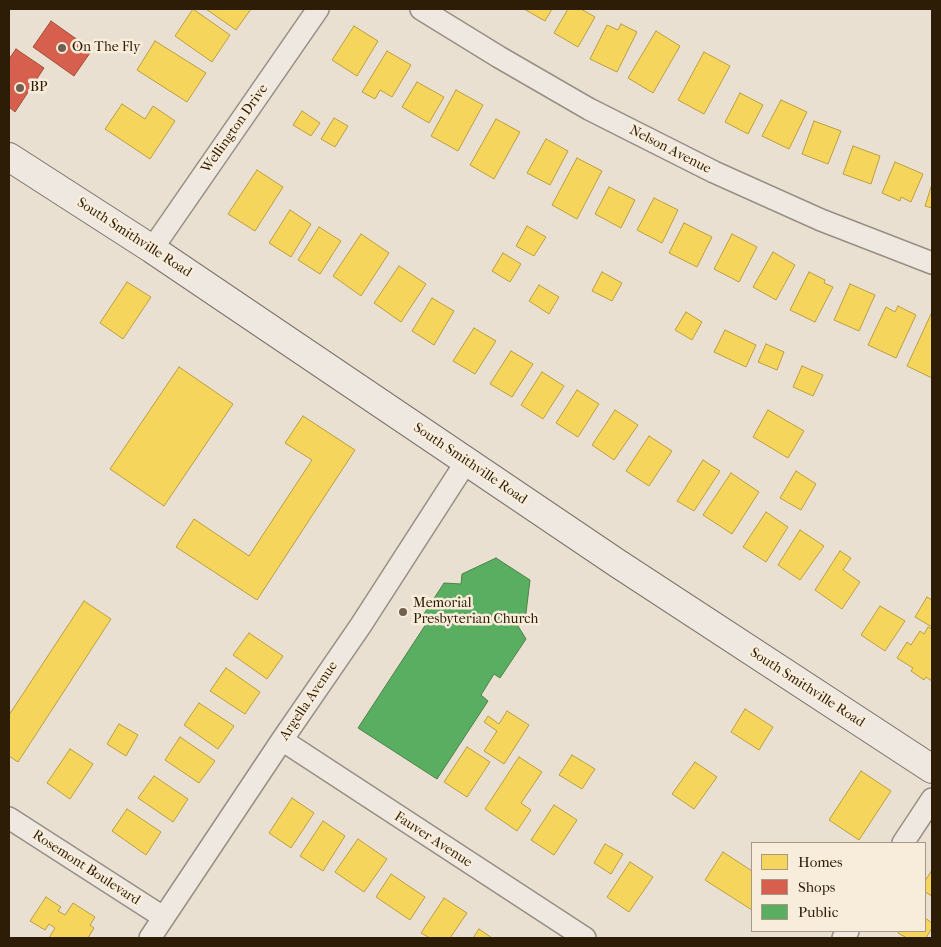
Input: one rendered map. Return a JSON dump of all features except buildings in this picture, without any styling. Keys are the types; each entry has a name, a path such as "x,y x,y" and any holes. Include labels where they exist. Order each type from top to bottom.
{"main road":[{"name":"South Smithville Road","path":"9,156 152,249 466,462 932,769"}],"street":[{"name":"Wellington Drive","path":"152,249 318,9"},
{"name":"Nelson Avenue","path":"422,9 499,58 589,108 714,172 822,220 932,264"},
{"name":"Argella Avenue","path":"150,938 361,625 466,462"},
{"name":"Fauver Avenue","path":"282,740 585,938"},
{"path":"904,842 932,799"},
{"name":"Rosemont Boulevard","path":"9,818 163,917"}],"place":[{"name":"On The Fly","path":"62,48"},
{"name":"BP","path":"20,88"},
{"name":"Memorial Presbyterian Church","path":"403,612"}]}
